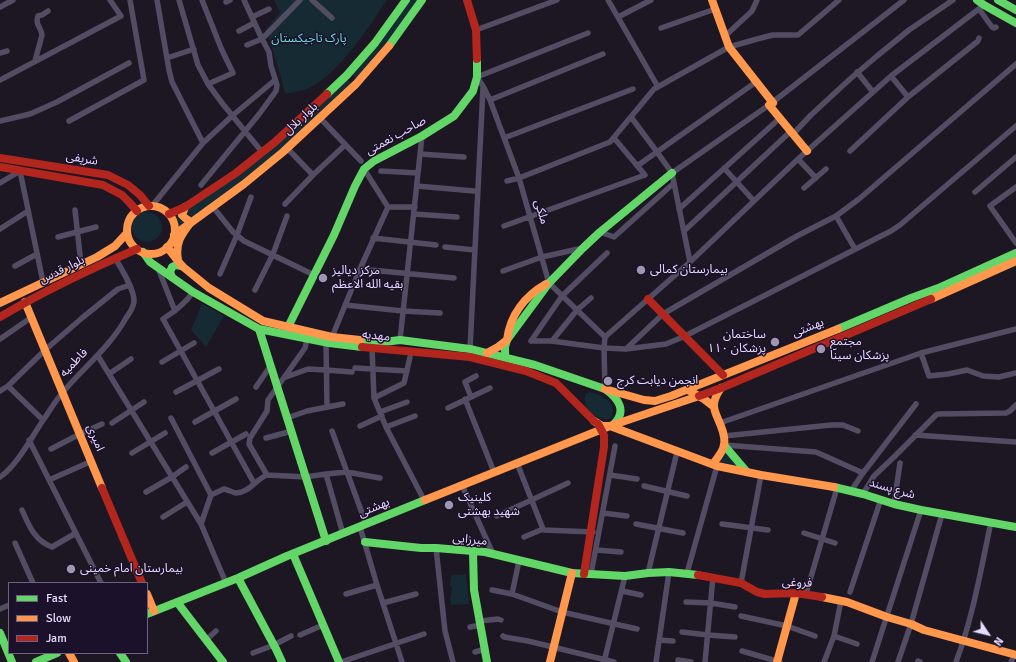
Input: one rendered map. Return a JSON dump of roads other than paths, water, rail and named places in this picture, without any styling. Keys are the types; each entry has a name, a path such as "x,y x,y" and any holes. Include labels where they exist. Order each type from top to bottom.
{"main road":[{"name":"بلوار بلال","path":"169,214 185,207 236,173 275,142 347,75 375,43 406,0"},
{"name":"بلوار بلال","path":"174,235 244,184 287,148 356,84 385,52 422,0"},
{"path":"712,0 729,47 756,82 780,118 807,151"},
{"path":"977,0 981,7 1016,23"},
{"path":"998,0 1016,10"},
{"path":"467,1 476,30 477,75"},
{"name":"صاحب نعمتی","path":"364,169 374,161 422,136 454,116 476,85 477,75"},
{"name":"شریفی","path":"0,158 108,175 128,185 151,206"},
{"name":"شریفی","path":"0,167 104,185 118,192 129,200 137,210"},
{"path":"288,327 334,235 364,169"},
{"path":"505,357 507,334 510,326 518,310 534,291 548,282 600,232 672,173"},
{"path":"151,206 161,209 169,214 174,227 174,235 167,247 162,251 149,254 140,251 132,245 128,239 127,227 132,215 137,210 151,206"},
{"path":"172,277 170,272 172,267 181,264 176,248 180,236 191,222 186,220 182,215 185,207"},
{"name":"بلوار قدس","path":"0,303 97,257 115,246 127,233"},
{"path":"976,275 1016,244"},
{"name":"مهدیه","path":"167,247 181,264 209,288 263,321 332,337 384,342 400,340 470,349 535,365 605,389"},
{"name":"بلوار قدس","path":"0,317 26,302 115,258 140,251"},
{"name":"مهدیه","path":"140,251 150,262 193,292 260,329 326,342 372,348 470,357 526,371 545,378 558,385 600,427"},
{"name":"بهشتى","path":"610,426 721,388 937,297 1016,253"},
{"path":"115,258 132,255 139,256 150,262"},
{"name":"بهشتى","path":"605,389 644,400 660,400 941,287 1016,262"},
{"path":"976,275 1016,266"},
{"path":"648,299 723,375"},
{"name":"امیری","path":"26,302 142,582"},
{"path":"260,329 326,541"},
{"path":"487,353 507,340"},
{"path":"713,406 714,398 721,388"},
{"path":"605,389 615,397 620,408 619,419 615,424 610,426"},
{"path":"688,390 713,406 720,423 724,436 724,445 715,465"},
{"name":"بهشتی","path":"150,612 238,578 424,500 517,464 600,427 610,426"},
{"name":"شرع پسند","path":"610,426 715,465 851,491 894,504 921,510 1016,527"},
{"path":"588,574 590,532 605,440 600,427"},
{"path":"724,445 747,472"},
{"name":"میرزایی","path":"365,542 421,548 485,552 572,573"},
{"path":"473,552 474,590 487,662"},
{"path":"293,554 340,662"},
{"path":"550,662 572,573"},
{"name":"فروغی","path":"572,573 625,576 648,573 687,573 741,583 757,592 765,594 796,593 841,600 911,624 924,630 1014,657"},
{"path":"238,578 282,662"},
{"path":"778,662 796,593"},
{"path":"148,600 150,612"},
{"path":"177,602 223,662"},
{"path":"1,636 8,653"},
{"path":"36,662 55,654"}],"street":[{"path":"0,7 13,0"},
{"path":"0,80 121,16 110,0"},
{"path":"69,121 144,80 130,0"},
{"path":"157,0 172,82 203,143"},
{"path":"179,0 198,65 208,84 262,152"},
{"path":"202,0 221,48 233,73 208,84"},
{"path":"201,185 260,113 276,91 277,85 271,66 269,52 254,23 246,0"},
{"path":"246,45 262,39 300,0"},
{"path":"312,0 332,18"},
{"path":"476,30 557,0"},
{"path":"608,0 658,87"},
{"path":"618,17 651,0"},
{"path":"725,36 752,11 757,0"},
{"path":"507,181 519,178 610,142 654,89 729,47 773,35 798,35 839,0"},
{"path":"672,173 771,104 904,0"},
{"path":"684,231 858,72 909,30 953,0"},
{"path":"605,389 605,337 690,262 798,159 891,76 981,7 992,27 995,27"},
{"path":"252,17 269,9"},
{"path":"661,28 716,9"},
{"path":"35,61 42,34 36,20 38,16 48,11"},
{"path":"239,31 254,23"},
{"path":"477,75 588,33"},
{"path":"850,151 908,97 978,41 979,38"},
{"path":"167,58 194,49"},
{"path":"0,53 7,51"},
{"path":"490,100 603,54"},
{"path":"0,121 30,114 57,102 129,63"},
{"path":"626,349 663,314 797,236 836,216 859,200 1016,64"},
{"path":"858,72 873,92"},
{"name":"ملکی","path":"477,75 490,100 519,178 548,282"},
{"path":"891,76 908,97"},
{"path":"151,206 203,143 232,116 275,80"},
{"path":"638,166 756,82"},
{"path":"470,349 483,86"},
{"path":"504,138 633,89"},
{"path":"320,118 361,161"},
{"path":"630,118 672,173 690,262"},
{"path":"679,209 780,118"},
{"path":"607,253 562,296 531,341 552,341 604,348 626,349 666,344 685,336 891,231 1016,126"},
{"path":"400,340 422,136"},
{"path":"504,226 530,218 644,175 614,138"},
{"path":"285,204 345,145"},
{"path":"287,148 313,175"},
{"path":"420,154 464,157"},
{"path":"975,192 1016,157"},
{"path":"798,159 816,178"},
{"path":"724,168 754,201"},
{"name":"صاحب نعمتی","path":"364,169 388,207"},
{"path":"804,188 826,169"},
{"path":"0,183 20,171 43,282"},
{"path":"381,171 418,173"},
{"path":"600,232 614,237 674,183"},
{"path":"417,186 474,192"},
{"path":"1016,187 990,206 1016,244"},
{"path":"220,274 237,235 251,197"},
{"path":"213,207 233,232 244,241 314,275"},
{"path":"332,337 373,238 388,207 415,207"},
{"path":"75,210 81,264"},
{"path":"0,229 28,211"},
{"path":"414,214 457,217"},
{"path":"255,290 273,254 287,216"},
{"path":"836,216 855,249"},
{"path":"58,237 96,227"},
{"path":"373,238 436,246"},
{"path":"445,247 475,250"},
{"path":"503,271 542,257 583,248"},
{"path":"15,266 37,254"},
{"name":"فاطمیه","path":"0,477 14,463 63,392 120,331 134,301 130,285 115,258"},
{"path":"158,268 175,311"},
{"path":"360,270 454,278"},
{"path":"548,282 605,337"},
{"path":"0,391 8,386 45,350 82,318 118,289 130,285"},
{"path":"193,292 188,300 163,319 254,483"},
{"path":"552,341 577,310 591,298"},
{"path":"346,305 440,313"},
{"path":"0,339 32,317"},
{"path":"720,423 921,353 1016,329"},
{"path":"267,475 249,444 250,438 266,411 268,400 306,348 307,338"},
{"path":"326,342 327,407"},
{"path":"162,362 194,343"},
{"path":"372,348 374,398 386,427 424,500"},
{"path":"921,353 929,376 967,370 983,376 999,377 1016,373"},
{"path":"98,356 201,524 226,582"},
{"path":"374,398 404,383 410,358"},
{"path":"109,374 131,359"},
{"path":"256,387 271,365"},
{"path":"176,392 219,369"},
{"path":"285,377 308,369 373,369 407,371"},
{"path":"476,376 465,382 468,398 494,472"},
{"path":"8,386 43,420"},
{"path":"448,408 490,388"},
{"path":"195,422 236,399"},
{"path":"112,423 144,402"},
{"path":"360,426 407,402"},
{"path":"288,418 307,411 343,404"},
{"path":"851,491 862,473 916,404"},
{"path":"863,494 874,476 933,417 938,414 1006,413 1016,405"},
{"path":"386,427 415,416"},
{"path":"171,418 211,495"},
{"path":"51,449 102,424"},
{"path":"724,436 831,425 843,425 858,431"},
{"path":"266,438 292,431"},
{"path":"332,431 347,472 363,526 365,542 377,584 402,662"},
{"path":"132,453 165,433"},
{"path":"212,453 246,434"},
{"path":"915,436 1016,442"},
{"path":"29,440 100,582"},
{"name":"شرع پسند","path":"724,445 816,452 862,473"},
{"path":"588,574 596,550 615,446"},
{"path":"648,573 677,452"},
{"path":"49,480 92,461"},
{"path":"894,504 900,462"},
{"path":"517,464 543,530"},
{"path":"687,573 715,465"},
{"path":"146,492 186,467"},
{"path":"201,524 211,495 224,489 237,493 244,491 250,488 262,477 267,475 306,477 347,472 380,478"},
{"path":"326,474 343,534"},
{"path":"610,475 637,479"},
{"path":"741,583 761,475"},
{"path":"497,516 568,483"},
{"path":"462,485 493,554"},
{"path":"644,486 687,496"},
{"path":"806,594 837,488"},
{"path":"850,592 881,499"},
{"path":"163,517 187,502"},
{"path":"22,510 30,528 44,544 52,547 76,534"},
{"path":"872,662 921,510"},
{"path":"603,513 627,516"},
{"path":"898,662 911,624 942,514"},
{"path":"956,662 964,641 974,604 991,522"},
{"path":"636,524 683,533"},
{"path":"722,524 768,530"},
{"path":"524,537 543,530 599,532"},
{"path":"804,533 835,543"},
{"path":"15,543 34,582"},
{"path":"436,548 446,631 452,662"},
{"path":"596,550 621,552"},
{"path":"512,594 519,561"},
{"path":"656,662 669,572"},
{"path":"605,661 625,576"},
{"path":"705,662 713,577"},
{"path":"346,594 377,584"},
{"path":"492,590 512,594 562,612 637,628"},
{"path":"622,591 641,595"},
{"path":"383,604 416,594"},
{"path":"824,662 834,636 841,600"},
{"path":"686,602 711,603 735,607"},
{"path":"741,616 787,626 815,636"},
{"path":"470,627 498,619 501,620"},
{"path":"300,635 323,625"},
{"path":"206,640 216,631"},
{"path":"682,632 735,637"},
{"path":"340,662 424,634"},
{"path":"253,653 274,645 291,636"},
{"path":"502,636 614,662"},
{"path":"834,636 857,644"},
{"path":"659,640 673,641"},
{"path":"475,652 485,649"},
{"path":"742,651 778,662"},
{"path":"678,660 691,662"}],"place":[{"name":"بیمارستان کمالی","path":"641,270"},
{"name":"مرکز دیالیز بقیه الله الاعظم","path":"323,278"},
{"name":"ساختمان پزشکان ۱۱۰","path":"775,342"},
{"name":"مجتمع پزشکان سینا","path":"821,349"},
{"name":"انجمن دیابت کرج","path":"608,381"},
{"name":"کلینیک شهید بهشتی","path":"449,505"},
{"name":"بیمارستان امام خمینی","path":"71,569"}],"park label":[{"name":"پارک تاجیکستان","path":"309,39"}]}
